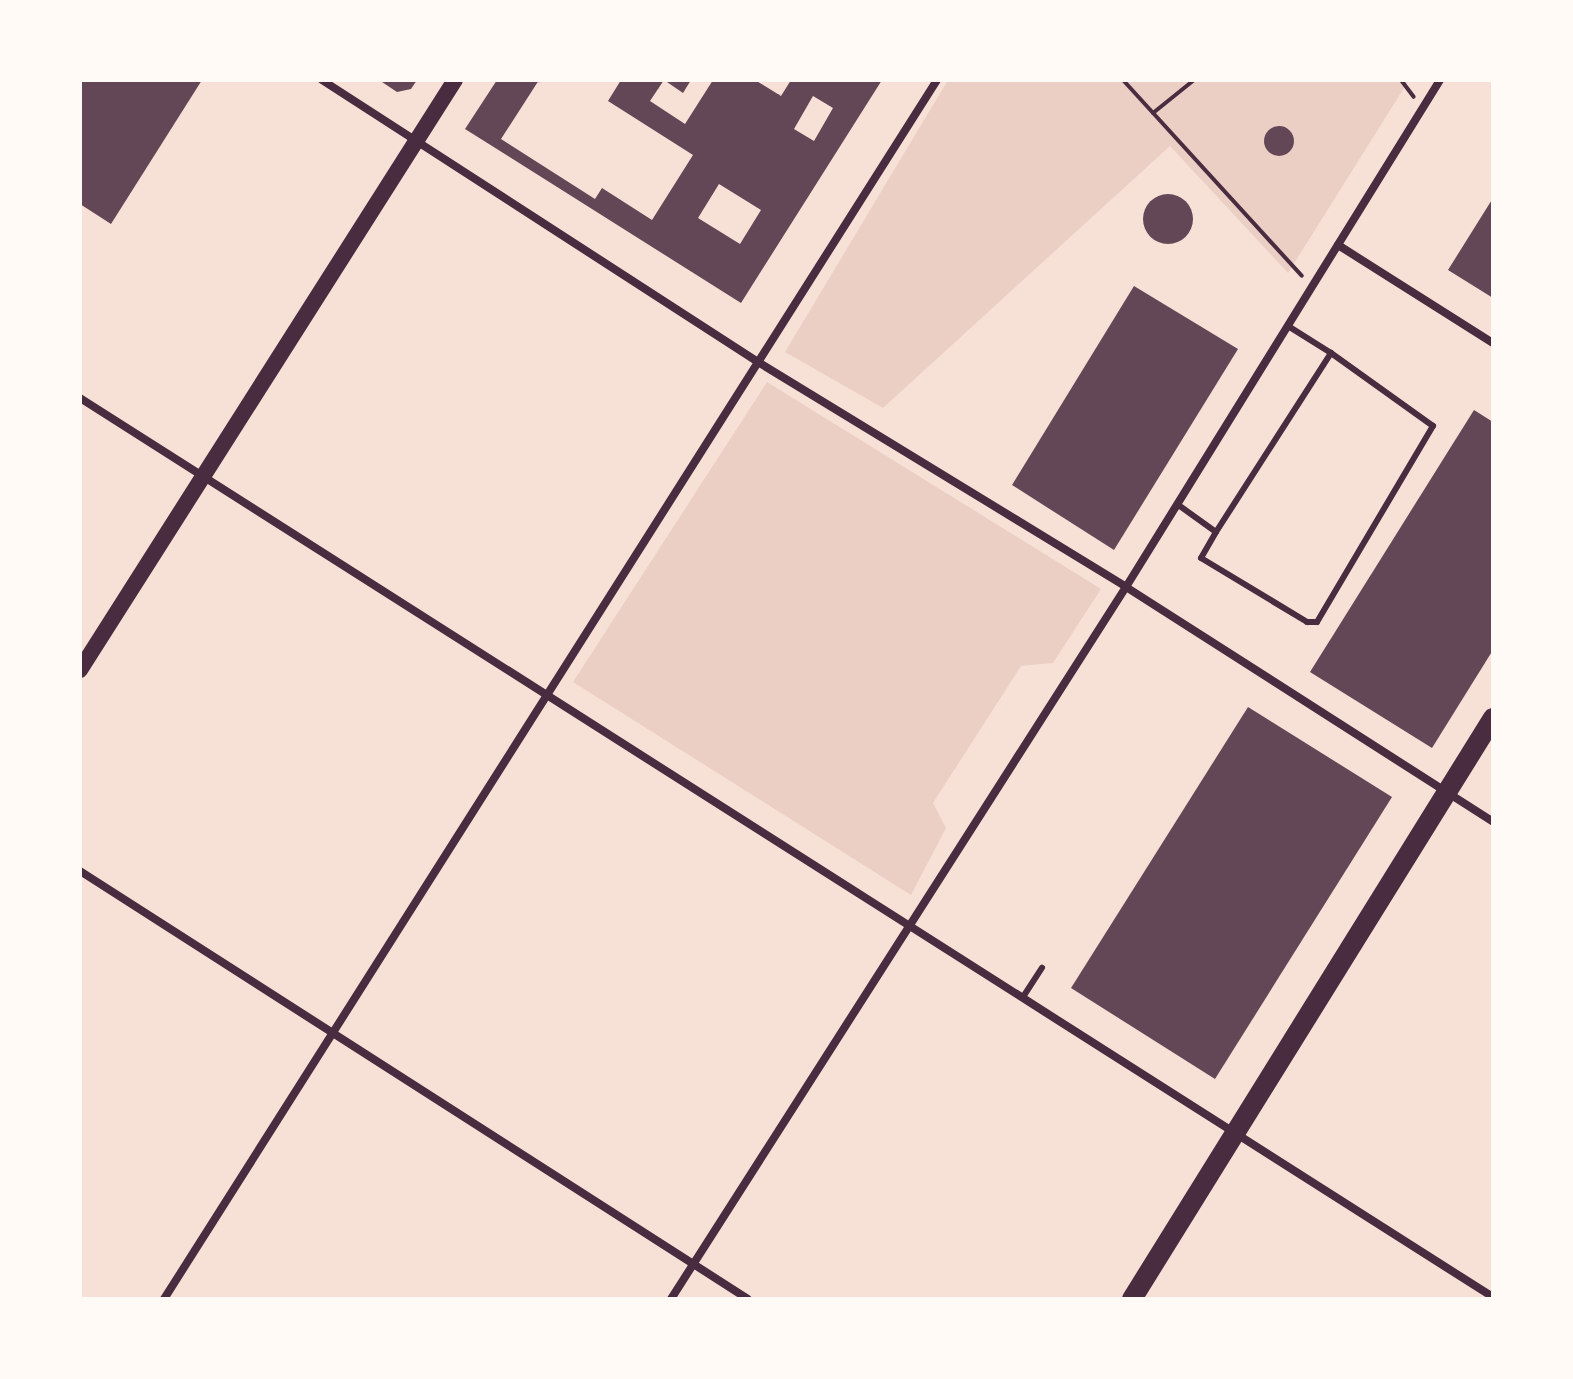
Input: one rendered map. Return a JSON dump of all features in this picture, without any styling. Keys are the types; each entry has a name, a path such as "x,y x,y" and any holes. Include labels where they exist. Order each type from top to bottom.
{"main road":[{"path":"80,670 455,80"},
{"path":"1132,1299 1493,718"}],"street":[{"path":"322,80 758,362 1126,587 1493,822"},
{"path":"164,1299 937,80"},
{"path":"671,1299 1126,587 1440,80"},
{"path":"1338,245 1493,343"},
{"path":"80,398 1493,1297"},
{"path":"80,871 748,1299"}],"lane":[{"path":"1288,326 1331,353 1433,426 1317,622 1307,622 1201,558 1331,353"},
{"path":"1177,504 1216,532"},
{"path":"1023,997 1042,968"}],"path":[{"path":"1123,80 1312,287"},
{"path":"1153,113 1194,80"}],"shaded area":[{"path":"948,80 1409,80 1288,273 1170,146 883,408 785,352"},
{"path":"767,382 1101,589 1053,663 1021,666 933,803 946,828 911,895 573,682"}],"building":[{"path":"80,80 202,80 111,224 80,204"},
{"path":"379,80 417,80 411,89 397,92"},
{"path":"497,80 539,80 501,139 595,199 602,188 652,220 693,155 608,101 621,80 664,80 650,101 685,124 713,80 755,80 781,96 791,80 882,80 741,303 465,129","holes":["813,96 833,108 814,141 794,129","719,184 761,210 740,244 698,218"]},
{"path":"664,80 691,80 683,93"},
{"path":"1279,126 1285,127 1293,135 1293,147 1285,155 1279,156 1273,155 1265,147 1264,141 1265,135 1273,127"},
{"path":"1168,194 1186,201 1193,219 1186,237 1168,244 1150,237 1143,219 1150,201"},
{"path":"1493,198 1493,298 1448,270"},
{"path":"1134,286 1238,349 1114,550 1012,485"},
{"path":"1474,410 1493,422 1493,650 1432,748 1310,672"},
{"path":"1248,707 1392,797 1215,1079 1071,988"}]}
